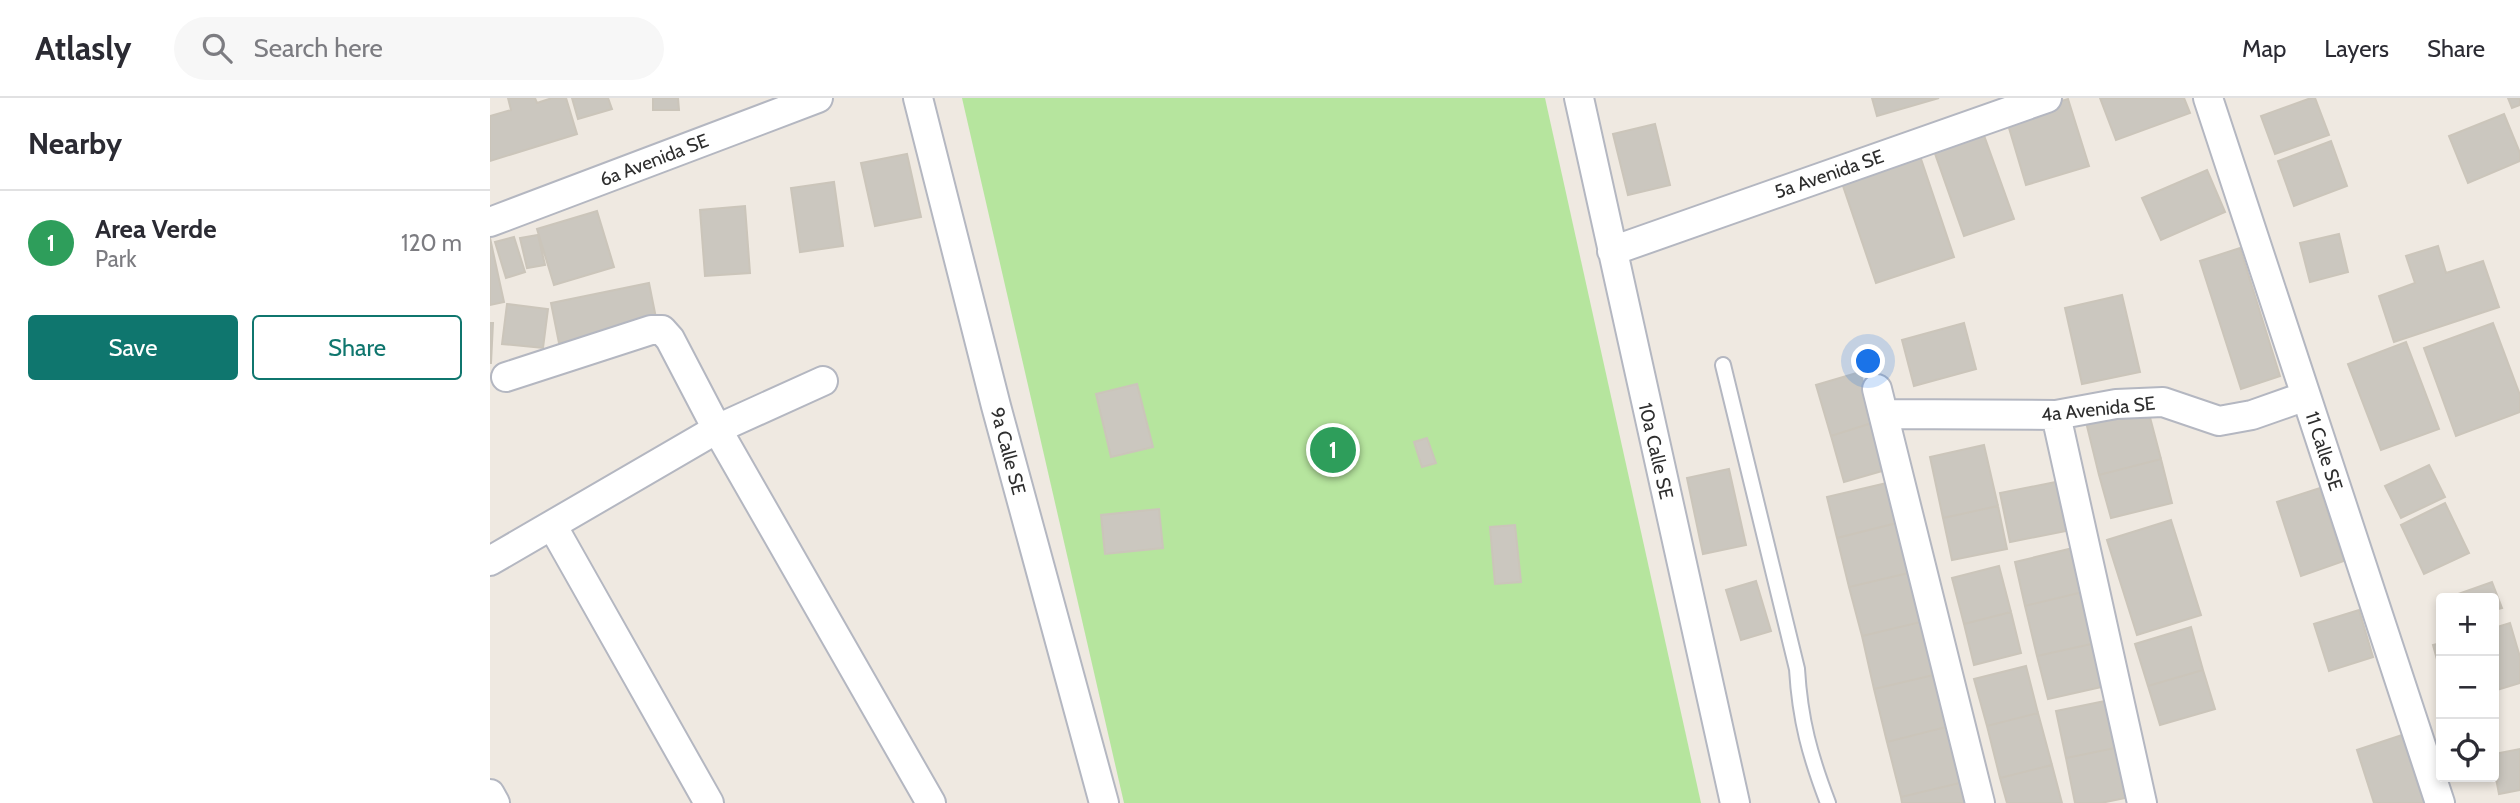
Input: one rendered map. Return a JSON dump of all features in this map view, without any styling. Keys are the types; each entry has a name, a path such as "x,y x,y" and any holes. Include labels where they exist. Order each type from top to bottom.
{"street":[{"name":"6a Avenida SE","path":"490,222 818,98"},
{"name":"9a Calle SE","path":"919,98 996,406 1104,803"},
{"name":"10a Calle SE","path":"1579,98 1735,803"},
{"name":"5a Avenida SE","path":"1612,251 2046,98"},
{"name":"11 Calle SE","path":"2208,98 2440,803"},
{"path":"506,377 651,330 662,330 670,339 717,429 931,803"},
{"path":"490,561 717,429 824,381"},
{"name":"4a Avenida SE","path":"1980,803 1881,401 2056,415 2116,404 2163,401 2219,421 2252,415 2306,396"},
{"path":"2056,415 2142,803"},
{"path":"552,524 709,803"},
{"path":"490,794 495,803"}],"lane":[{"path":"1723,365 1797,669 1800,710 1808,744 1828,803"}],"green space":[{"path":"962,98 1545,98 1701,803 1124,803"}],"building":[{"path":"508,98 535,98 537,103 552,98 566,98 577,134 490,161 490,116 511,110"},
{"path":"572,98 608,98 612,109 578,119"},
{"path":"653,98 678,98 679,110 653,110"},
{"path":"1872,98 1939,98 1877,116"},
{"path":"2100,98 2184,98 2190,113 2116,140"},
{"path":"2315,98 2329,135 2275,154 2261,116"},
{"path":"2508,98 2520,98 2520,105 2512,108"},
{"path":"2068,99 2089,166 2026,185 2006,118"},
{"path":"2504,114 2520,153 2520,161 2468,183 2449,136"},
{"path":"1655,124 1670,185 1628,195 1613,134"},
{"path":"1981,127 2014,219 1964,236 1932,145"},
{"path":"2331,141 2347,186 2294,206 2278,161"},
{"path":"1919,153 1954,257 1876,283 1841,180"},
{"path":"907,154 921,217 875,226 861,163"},
{"path":"2207,170 2225,212 2161,240 2142,198"},
{"path":"834,182 843,246 800,252 791,188"},
{"path":"745,206 750,273 705,276 700,210"},
{"path":"597,211 614,267 554,285 537,229"},
{"path":"2339,234 2348,272 2310,282 2300,243"},
{"path":"538,235 545,265 527,268 520,238"},
{"path":"514,237 525,272 506,278 495,242"},
{"path":"490,238 504,302 490,305"},
{"path":"2438,246 2446,273 2483,261 2499,307 2394,342 2379,296 2415,283 2406,256"},
{"path":"2240,248 2280,376 2241,389 2200,261"},
{"path":"649,283 657,323 559,343 551,303"},
{"path":"2122,295 2140,372 2082,384 2065,308"},
{"path":"507,304 548,309 543,348 502,344"},
{"path":"490,323 493,323 491,363 490,363"},
{"path":"1964,323 1976,369 1914,386 1902,340"},
{"path":"2493,323 2520,395 2520,412 2456,436 2424,348"},
{"path":"2406,342 2439,429 2381,450 2348,364"},
{"path":"1860,372 1875,422 1831,436 1816,385"},
{"path":"1137,384 1153,447 1111,457 1096,394"},
{"path":"2147,406 2161,459 2099,475 2086,422"},
{"path":"1875,422 1889,469 1844,482 1831,436"},
{"path":"1427,438 1436,463 1422,467 1414,442"},
{"path":"1984,445 1998,506 1943,518 1930,457"},
{"path":"2161,459 2172,503 2111,518 2099,475"},
{"path":"2429,465 2445,497 2401,518 2385,486"},
{"path":"1729,469 1746,545 1703,554 1687,478"},
{"path":"1891,482 1901,522 1837,538 1827,497"},
{"path":"2056,482 2066,531 2010,542 2000,493"},
{"path":"2320,488 2344,561 2301,576 2277,502"},
{"path":"2445,503 2469,553 2424,574 2401,525"},
{"path":"1998,506 2007,549 1952,560 1943,518"},
{"path":"1159,509 1163,548 1105,554 1101,515"},
{"path":"2171,520 2201,615 2137,635 2107,540"},
{"path":"1901,522 1913,572 1849,587 1837,538"},
{"path":"1515,525 1521,582 1495,584 1490,527"},
{"path":"2073,548 2083,592 2025,606 2015,562"},
{"path":"1999,566 2011,612 1964,624 1952,578"},
{"path":"1913,572 1925,621 1862,636 1849,587"},
{"path":"1756,581 1771,631 1741,640 1726,590"},
{"path":"2492,582 2496,593 2461,593"},
{"path":"2083,592 2096,643 2037,656 2025,606"},
{"path":"2359,610 2373,657 2329,671 2314,624"},
{"path":"2011,612 2021,653 1974,665 1964,624"},
{"path":"1925,621 1938,674 1874,689 1862,636"},
{"path":"2510,623 2520,657 2520,683 2499,689 2499,656 2499,626"},
{"path":"2191,627 2203,670 2148,686 2135,644"},
{"path":"2096,643 2106,686 2048,699 2037,656"},
{"path":"2026,666 2038,713 1987,726 1974,679"},
{"path":"2203,670 2215,709 2160,725 2148,686"},
{"path":"1938,674 1950,726 1887,742 1874,689"},
{"path":"2110,700 2120,747 2066,758 2056,711"},
{"path":"2038,713 2052,765 2000,778 1987,726"},
{"path":"1950,726 1964,782 1901,797 1887,742"},
{"path":"2402,735 2424,803 2374,803 2357,750"},
{"path":"2120,747 2130,797 2101,803 2075,803 2066,758"},
{"path":"2520,749 2520,790 2499,794 2497,782 2499,782 2499,753"},
{"path":"2052,765 2062,803 2007,803 2000,778"},
{"path":"1964,782 1969,803 1902,803 1901,797"}],"place":[{"name":"Area Verde","path":"1333,450"}]}
